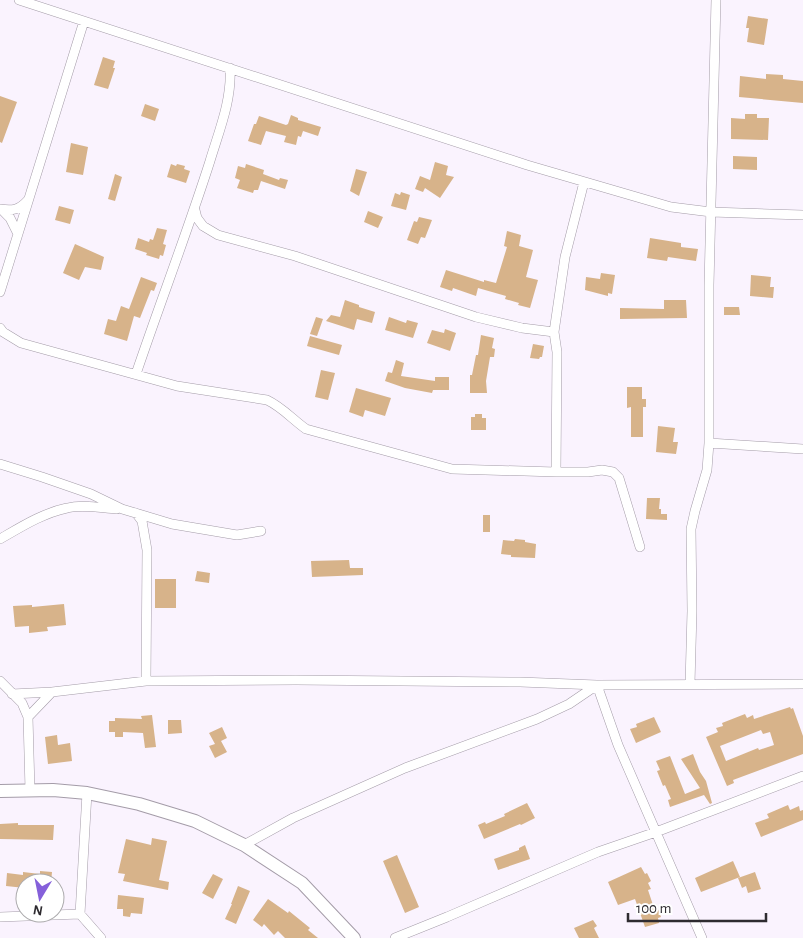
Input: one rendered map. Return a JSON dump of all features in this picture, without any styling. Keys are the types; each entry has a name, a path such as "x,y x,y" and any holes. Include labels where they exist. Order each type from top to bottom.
{"street":[{"path":"19,0 518,162 671,207 711,212 803,215"},
{"path":"690,684 691,529 694,511 707,470 709,443 711,212 716,0"},
{"path":"0,292 84,22"},
{"path":"136,374 195,210 224,115 231,82 230,68"},
{"path":"556,472 557,352 554,332 565,257 584,182"},
{"path":"1,209 12,211 20,208 30,198"},
{"path":"1,209 10,218 18,234"},
{"path":"195,210 197,218 203,226 218,235 295,256 476,317 522,328 554,332"},
{"path":"0,328 3,332 21,343 177,386 267,400 278,405 306,429 452,469 556,472 602,470 613,472 619,478 640,547"},
{"path":"709,443 803,449"},
{"path":"0,464 83,491 122,509 172,524 237,535 261,531"},
{"path":"0,539 30,521 67,508 83,506 122,509"},
{"path":"136,513 142,521 147,550 146,681"},
{"path":"12,694 52,692 146,681 296,680 520,682 597,685 803,684"},
{"path":"0,681 22,703 28,718 30,790"},
{"path":"597,685 618,745 702,938"},
{"path":"244,845 293,818 397,772 537,719 568,704 597,685"},
{"path":"28,718 52,692"},
{"path":"394,938 447,918 598,852 803,776"},
{"path":"0,791 53,790 87,793 176,814 195,821 244,845 302,883 354,938"},
{"path":"87,793 80,914 101,938"},
{"path":"0,918 80,914"}],"building":[{"path":"748,16 768,19 764,45 747,42 749,28 746,28"},
{"path":"103,57 115,61 113,68 115,68 108,89 94,85"},
{"path":"766,74 783,75 783,79 803,81 803,103 739,97 740,76 766,79"},
{"path":"0,96 17,102 2,143 0,142"},
{"path":"145,104 159,109 155,121 141,116"},
{"path":"745,114 757,114 757,118 769,118 768,140 731,139 731,118 745,119"},
{"path":"291,115 298,118 298,120 321,127 318,136 303,131 301,137 298,136 296,145 284,142 286,136 266,131 261,145 248,141 259,116 286,125"},
{"path":"71,143 88,147 83,175 66,172"},
{"path":"733,156 757,157 757,170 733,169"},
{"path":"435,162 448,166 446,175 454,177 440,198 425,188 423,192 415,189 420,176 430,180"},
{"path":"171,164 185,166 184,169 190,171 186,183 167,177"},
{"path":"246,164 264,170 263,174 279,180 280,178 288,180 285,189 261,181 258,190 254,190 253,193 237,188 240,180 235,178 238,166 245,168"},
{"path":"356,169 367,172 359,196 350,191"},
{"path":"115,174 122,177 115,201 108,199"},
{"path":"401,192 410,195 406,210 391,206 395,193 400,195"},
{"path":"59,206 74,210 70,224 55,220"},
{"path":"368,211 383,217 378,228 364,222"},
{"path":"419,217 432,220 425,238 421,237 418,244 407,240 414,221 417,222"},
{"path":"157,228 167,230 163,244 166,245 163,256 160,255 159,259 135,249 138,238 149,242 150,239 153,240"},
{"path":"507,231 521,235 519,246 533,250 526,277 538,280 530,308 505,299 506,296 478,288 476,296 453,288 452,291 440,287 446,270 484,282 484,280 496,283 507,247 504,246"},
{"path":"650,238 681,243 681,247 698,249 696,261 668,257 667,261 647,258"},
{"path":"75,244 104,257 101,270 85,267 79,280 63,273"},
{"path":"601,273 615,275 612,294 608,293 608,296 585,290 586,277 600,279"},
{"path":"751,275 771,277 770,287 774,287 773,298 750,296"},
{"path":"141,277 157,283 154,291 151,290 140,318 134,316 127,341 104,334 108,319 116,321 121,306 129,309"},
{"path":"345,300 375,312 372,323 357,319 354,330 326,321 331,315 340,317"},
{"path":"664,300 686,300 687,318 620,319 620,308 664,309"},
{"path":"724,307 739,307 740,315 724,315"},
{"path":"316,317 323,319 317,336 310,334"},
{"path":"389,317 406,323 407,320 418,323 413,338 385,330"},
{"path":"445,329 456,333 450,351 427,343 432,330 444,333"},
{"path":"481,335 494,338 492,348 495,349 494,357 490,357 486,381 487,393 470,393 470,375 472,375 476,355 478,355"},
{"path":"310,336 342,345 339,355 307,346"},
{"path":"533,344 544,346 542,357 539,359 530,358"},
{"path":"396,360 404,363 401,376 435,381 435,377 449,377 449,390 433,390 432,393 405,388 385,381 388,372 392,373"},
{"path":"321,370 335,373 328,400 315,397"},
{"path":"627,387 642,387 642,399 646,399 646,407 643,407 643,437 631,437 631,407 627,408"},
{"path":"356,388 391,398 385,416 365,410 363,417 349,412"},
{"path":"475,414 482,414 482,418 486,418 486,430 471,430 471,417 475,417"},
{"path":"658,426 675,428 673,442 678,442 676,454 656,452"},
{"path":"647,498 660,498 659,509 661,509 661,514 667,514 667,520 646,519"},
{"path":"483,515 490,515 490,532 483,532"},
{"path":"515,539 536,544 535,558 511,557 511,555 501,554 503,540 514,541"},
{"path":"349,560 350,568 363,568 363,575 312,577 311,561"},
{"path":"197,571 210,573 209,583 195,581"},
{"path":"155,579 176,579 176,608 155,608"},
{"path":"64,604 66,625 47,627 48,631 29,633 29,626 15,627 13,606 32,605 32,607"},
{"path":"790,707 791,709 793,708 803,736 803,754 733,780 734,783 727,786 706,737 718,732 716,728 723,726 722,723 745,714 747,718 753,715 754,719","holes":["761,730 763,734 770,732 774,745 759,750 758,748 726,761 720,746"]},
{"path":"152,715 156,747 145,748 143,733 123,732 123,737 115,737 115,732 109,732 109,721 115,721 115,718 142,719 141,716"},
{"path":"654,717 661,732 636,743 630,729 637,727 636,724"},
{"path":"168,720 181,720 182,733 168,734"},
{"path":"222,727 227,738 221,741 227,752 215,758 209,746 215,744 209,733"},
{"path":"57,735 58,745 70,743 72,761 48,764 45,737"},
{"path":"693,754 700,772 706,781 712,803 710,804 704,795 670,807 668,800 671,799 657,771 660,770 656,761 670,756 685,794 700,788 681,759"},
{"path":"527,803 535,818 484,839 478,825 485,822 486,824 505,816 504,814"},
{"path":"788,805 790,810 799,806 800,811 803,810 803,820 761,837 755,823 769,818 767,814"},
{"path":"18,823 18,825 54,825 53,840 0,839 0,824"},
{"path":"152,838 167,841 159,880 169,882 168,890 123,881 125,874 118,873 126,839 151,845"},
{"path":"525,845 530,859 498,870 494,859 519,850 519,848"},
{"path":"397,855 419,907 405,913 383,861"},
{"path":"733,861 740,877 701,892 695,878"},
{"path":"641,867 651,881 648,883 651,889 648,890 653,905 656,904 661,917 658,918 659,923 645,927 635,899 618,905 608,882"},
{"path":"40,871 52,872 52,873 40,873"},
{"path":"755,872 761,889 748,893 746,886 742,888 738,878"},
{"path":"7,873 15,874 15,887 6,886"},
{"path":"213,874 223,879 213,899 202,893"},
{"path":"238,886 250,891 236,924 225,919"},
{"path":"118,895 144,898 142,914 131,913 130,917 123,916 123,909 117,909"},
{"path":"268,899 288,913 289,911 310,928 308,930 318,938 285,938 278,931 274,935 264,924 262,927 253,920"},
{"path":"593,920 597,926 594,928 599,938 579,938 574,928"}]}
